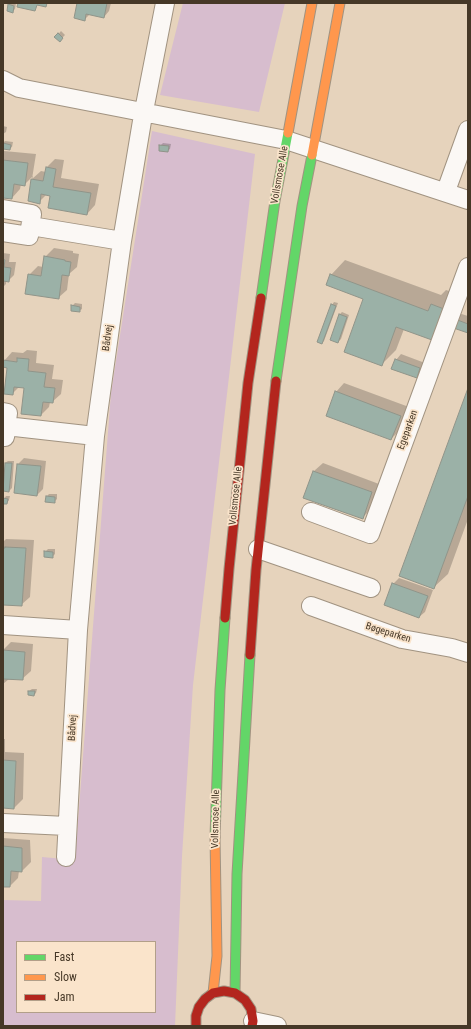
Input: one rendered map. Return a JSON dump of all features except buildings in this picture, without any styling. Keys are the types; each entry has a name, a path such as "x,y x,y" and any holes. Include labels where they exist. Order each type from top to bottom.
{"street":[{"name":"Bådvej","path":"66,857 78,630 95,436 122,241 144,112 165,3"},
{"name":"Vollsmose Alle","path":"213,993 217,956 215,818 220,690 229,569 248,384 275,201 312,3"},
{"path":"235,993 236,874 241,819 248,685 258,549 275,388 302,206 340,3"},
{"path":"3,80 19,88 286,140 468,200"},
{"path":"446,192 468,130"},
{"path":"3,209 32,214 29,236 3,232"},
{"path":"30,226 122,241"},
{"name":"Egeparken","path":"311,512 370,534 468,267"},
{"path":"4,425 95,436"},
{"path":"258,549 371,588"},
{"name":"Bøgeparken","path":"311,606 402,639 452,648 468,653"},
{"path":"3,625 78,630"},
{"path":"3,823 67,826"},
{"path":"196,1026 196,1016 199,1007 205,999 213,993 224,991 235,993 245,1000 251,1009 253,1024 277,1026"}],"shaded area":[{"path":"183,3 285,3 259,112 160,95"},
{"path":"152,131 255,154 193,685 182,856 175,1026 3,1026 3,900 41,901 42,857 75,860 111,393"}],"traffic: fast":[{"path":"261,298 275,201 288,133"},
{"path":"276,381 302,206 312,155"},
{"path":"215,837 220,690 225,618"},
{"path":"235,993 237,874 250,655"}],"traffic: slow":[{"path":"288,133 312,3"},
{"path":"312,155 340,3"},
{"path":"213,993 217,956 215,837"}],"traffic: jam":[{"path":"225,618 248,383 261,298"},
{"path":"250,655 256,570 276,381"},
{"path":"196,1026 196,1016 199,1007 205,999 213,993 224,991 235,993 245,1000 251,1009 253,1021 252,1026"}]}
